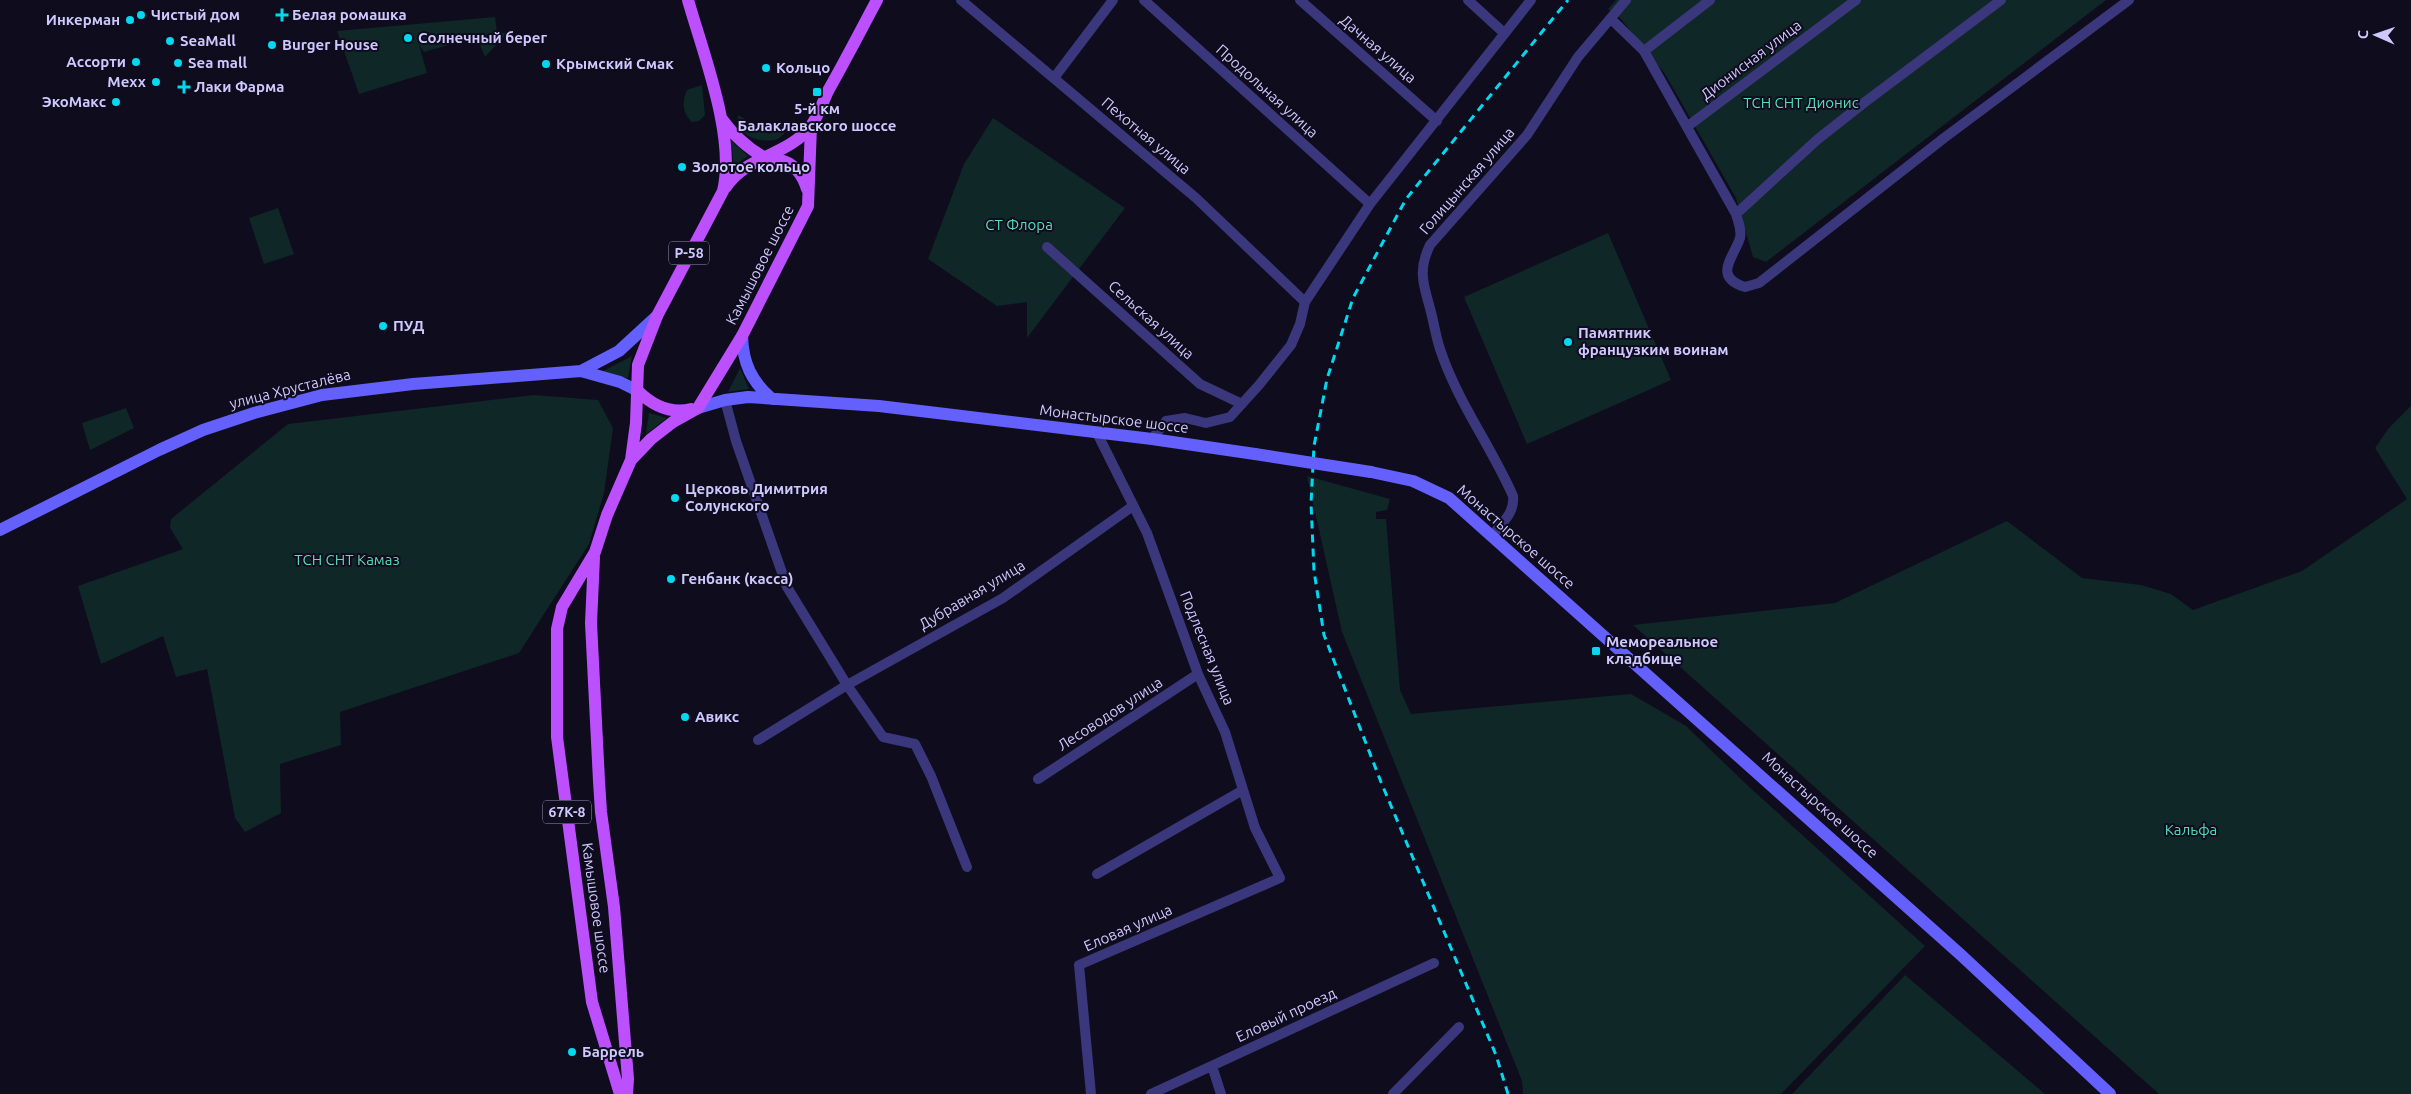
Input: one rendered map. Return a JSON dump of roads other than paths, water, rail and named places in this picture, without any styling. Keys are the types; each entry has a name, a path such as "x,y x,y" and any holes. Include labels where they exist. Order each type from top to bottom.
{"main road":[{"name":"Камышовое шоссе","path":"620,1094 592,1002 557,738 557,629 562,607 595,552 607,515 631,460 638,391 636,378 638,365 656,316 723,191 726,178 726,159 721,118 688,0"},
{"path":"811,126 877,0"},
{"path":"721,118 754,151 766,159 781,160 792,165 800,173 809,196"},
{"name":"Камышовое шоссе","path":"698,408 742,336 808,206 811,126"},
{"name":"Р-58","path":"723,191 734,175 752,162 766,159 786,149 811,126"},
{"path":"581,371 619,351 656,316"},
{"path":"742,336 743,354 748,372 758,387 772,399"},
{"name":"улица Хрусталёва","path":"0,530 159,450 254,413 352,390 581,371 620,382 638,391"},
{"name":"Монастырское шоссе","path":"638,391 647,400 672,410 698,408 725,400 748,397 880,406 1097,434 1152,439 1371,472 1413,481 1449,498 1961,954 2110,1094"},
{"name":"67К-8","path":"631,460 651,439 674,422 698,408"},
{"name":"Камышовое шоссе","path":"595,552 591,624 599,781 601,812 614,906 628,1079 627,1094"}],"street":[{"name":"Пехотная улица","path":"961,0 1196,198 1305,302"},
{"path":"1054,78 1113,0"},
{"name":"Продольная улица","path":"1144,0 1370,204"},
{"name":"Дачная улица","path":"1300,0 1437,121"},
{"path":"1468,0 1504,33"},
{"path":"1152,439 1166,421 1185,418 1206,423 1230,417 1242,404 1291,345 1300,324 1305,302 1370,204 1531,0"},
{"name":"Голицынская улица","path":"1492,536 1511,513 1513,496 1458,390 1440,349 1423,284 1424,258 1430,246 1527,135 1578,57 1626,0"},
{"path":"1644,51 1710,0"},
{"name":"Дионисная улица","path":"1688,126 1856,0"},
{"path":"1736,214 1811,145 1864,102 2001,0"},
{"path":"1611,19 1644,51 1736,214 1741,229 1740,236 1728,261 1727,268 1729,275 1738,285 1752,286 1910,167 1944,138 2129,0"},
{"name":"Сельская улица","path":"1048,247 1200,384 1242,404"},
{"path":"725,400 736,441 787,587 847,685 883,737 915,744 931,776 968,867"},
{"name":"Подлесная улица","path":"1097,434 1147,533 1198,674 1224,732 1255,828 1280,878"},
{"name":"Дубравная улица","path":"758,740 847,685 1003,598 1133,506"},
{"name":"Лесоводов улица","path":"1038,779 1198,674"},
{"path":"1097,874 1243,790"},
{"name":"Еловая улица","path":"1090,1094 1079,966 1280,878"},
{"name":"Еловый проезд","path":"1151,1094 1434,963"},
{"path":"1393,1094 1459,1027"},
{"path":"1212,1066 1221,1094"}],"railway":[{"path":"1508,1094 1496,1055 1381,782 1324,635 1314,571 1311,503 1314,446 1327,379 1353,298 1406,199 1568,0"}],"place":[{"name":"Чистый дом","path":"141,15"},
{"name":"Белая ромашка","path":"282,15"},
{"name":"Инкерман","path":"130,20"},
{"name":"Солнечный берег","path":"408,38"},
{"name":"SeaMall","path":"170,41"},
{"name":"Burger House","path":"272,45"},
{"name":"Ассорти","path":"136,62"},
{"name":"Sea mall","path":"178,63"},
{"name":"Крымский Смак","path":"546,64"},
{"name":"Кольцо","path":"766,68"},
{"name":"Mexx","path":"156,82"},
{"name":"Лаки Фарма","path":"184,87"},
{"name":"5-й км Балаклавского шоссе","path":"817,92"},
{"name":"ЭкоМакс","path":"116,102"},
{"name":"Золотое кольцо","path":"682,167"},
{"name":"ПУД","path":"383,326"},
{"name":"Памятник французким воинам","path":"1568,342"},
{"name":"Церковь Димитрия Солунского","path":"675,498"},
{"name":"Генбанк (касса)","path":"671,579"},
{"name":"Мемореальное кладбище","path":"1596,651"},
{"name":"Авикс","path":"685,717"},
{"name":"Баррель","path":"572,1052"}],"park label":[{"name":"ТСН СНТ Дионис","path":"1801,103"},
{"name":"СТ Флора","path":"1019,225"},
{"name":"ТСН СНТ Камаз","path":"347,560"},
{"name":"Кальфа","path":"2191,830"}]}
